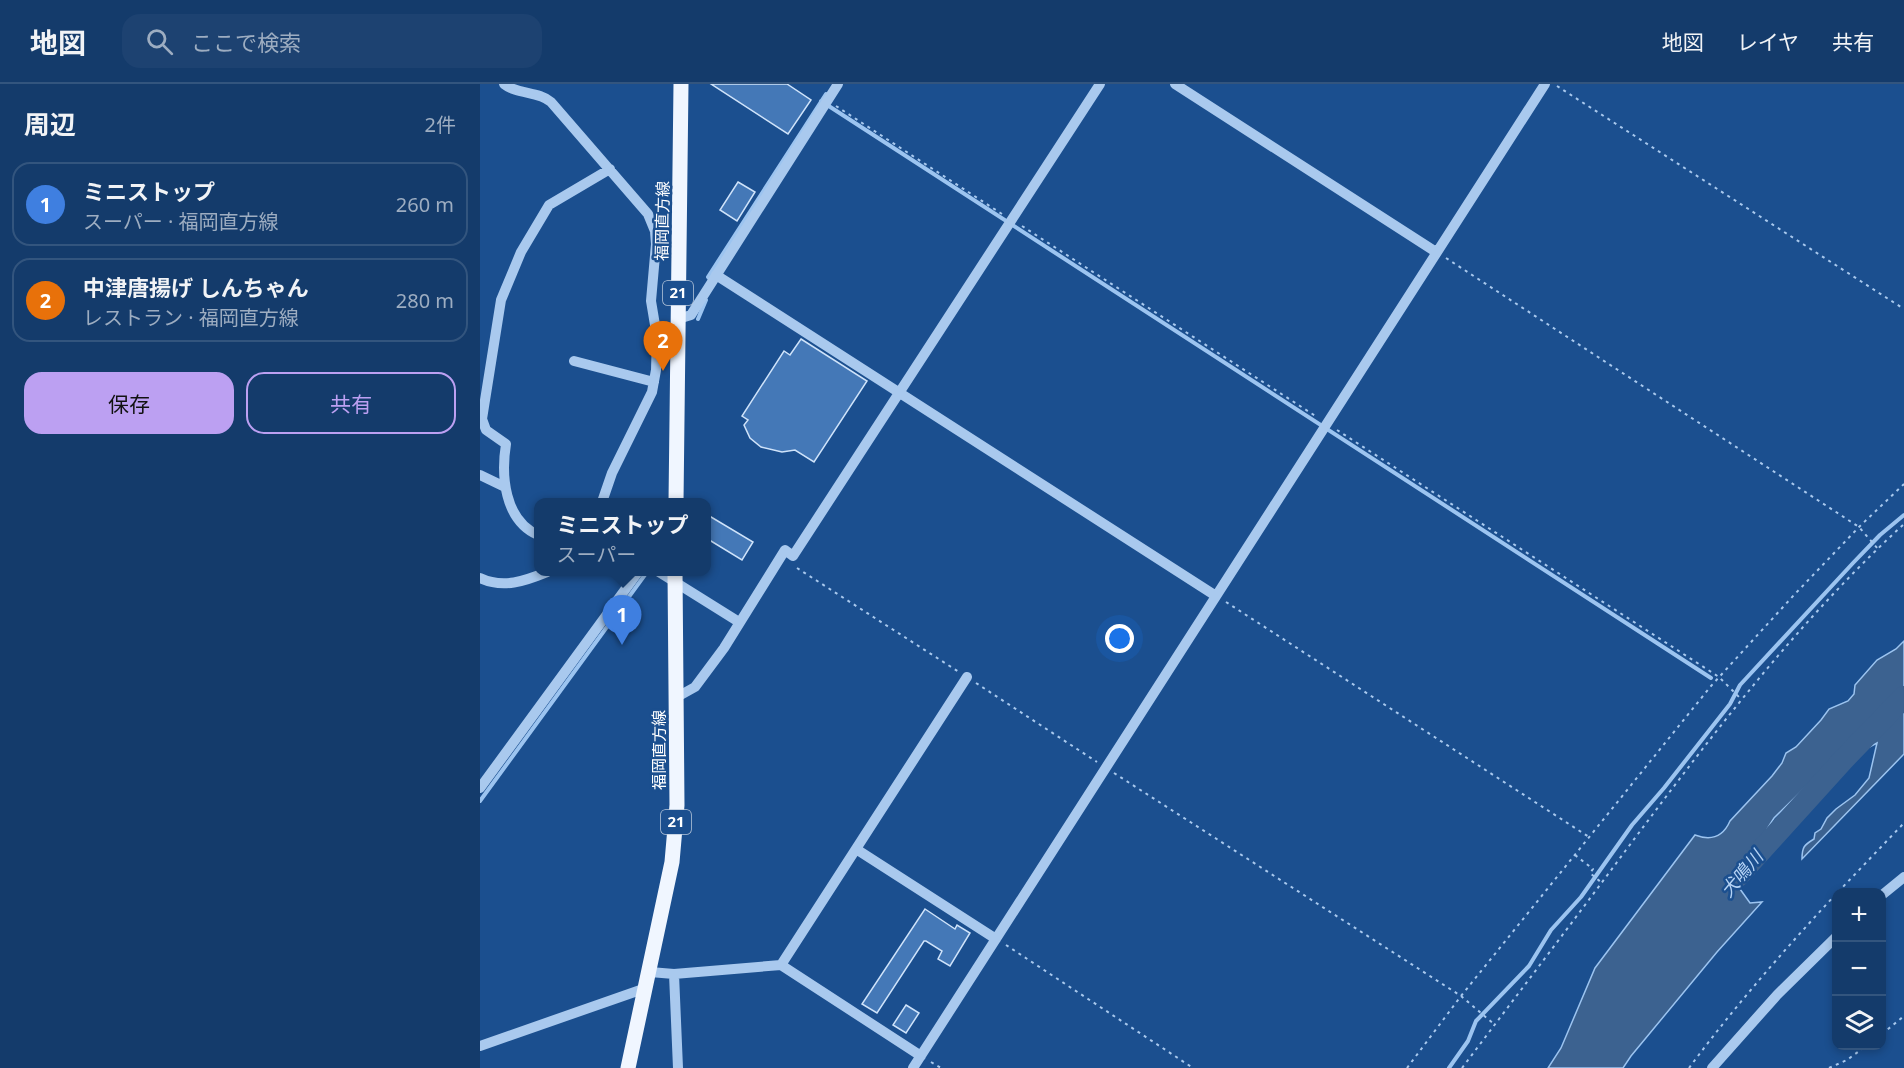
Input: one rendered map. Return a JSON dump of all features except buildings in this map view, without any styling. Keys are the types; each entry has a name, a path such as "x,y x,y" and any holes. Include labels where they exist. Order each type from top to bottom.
{"main road":[{"name":"福岡直方線","path":"676,498 681,84"},
{"name":"福岡直方線","path":"628,1068 672,862 677,805 675,576"}],"street":[{"path":"504,84 512,90 546,97 648,214 655,231 651,301 657,337 654,382 652,392 612,473 603,498"},
{"path":"678,319 691,315 838,84"},
{"path":"677,697 695,687 724,648 785,550 791,559 1100,84"},
{"path":"1175,84 1436,252"},
{"path":"913,1068 1545,84"},
{"path":"534,532 523,524 509,502 504,487 503,458 506,444 483,429 484,379 501,300 533,229 549,205 610,169"},
{"path":"716,275 1216,596"},
{"path":"574,361 654,382"},
{"path":"480,475 504,487"},
{"path":"480,578 491,584 508,585 535,576"},
{"path":"480,788 635,576"},
{"path":"675,576 739,622"},
{"path":"781,965 967,677"},
{"path":"856,849 996,939"},
{"path":"1886,892 1904,877"},
{"path":"1712,1068 1777,995 1832,941"},
{"path":"650,972 675,974 781,965 921,1056"},
{"path":"675,974 678,1068"},
{"path":"480,1046 646,988"}],"path":[{"path":"1555,84 1904,309"},
{"path":"828,101 1719,677 1741,699"},
{"path":"1436,252 1859,527 1878,550"},
{"path":"1407,1068 1461,996 1719,677 1859,527 1904,484"},
{"path":"1462,1068 1741,699 1817,612 1904,524"},
{"path":"791,559 967,677 1461,996 1495,1025"},
{"path":"1216,596 1589,837"},
{"path":"1842,888 1904,823"},
{"path":"1575,855 1593,869 1590,873 1602,883"},
{"path":"1689,1068 1707,1043 1798,934 1832,898"},
{"path":"996,939 1193,1068"},
{"path":"1886,1030 1904,1016"},
{"path":"1829,1068 1847,1060 1861,1050"}],"water":[{"path":"1904,641 1904,754 1802,859 1804,847 1814,839 1815,833 1821,829 1827,818 1855,795 1869,778 1877,743 1860,752 1846,749 1839,752 1818,781 1810,783 1774,818 1767,829 1755,868 1742,883 1740,889 1750,903 1762,902 1717,952 1623,1068 1548,1068 1561,1048 1595,968 1695,835 1706,838 1724,831 1730,821 1772,776 1786,753 1796,747 1829,709 1848,701 1854,694 1855,685 1877,660 1896,649"}],"waterway":[{"path":"712,281 708,277 826,94"},
{"path":"821,101 1711,678"},
{"path":"698,319 706,300"},
{"path":"1449,1068 1468,1041 1476,1021 1529,966 1551,930 1581,897 1632,825 1730,704 1740,685 1880,535 1904,515"},
{"path":"480,801 644,576"},
{"name":"犬鳴川","path":"1738,876 1843,760 1904,697"}],"place":[{"name":"中津唐揚げ しんちゃん","path":"663,371"},
{"name":"ミニストップ","path":"622,645"}]}
